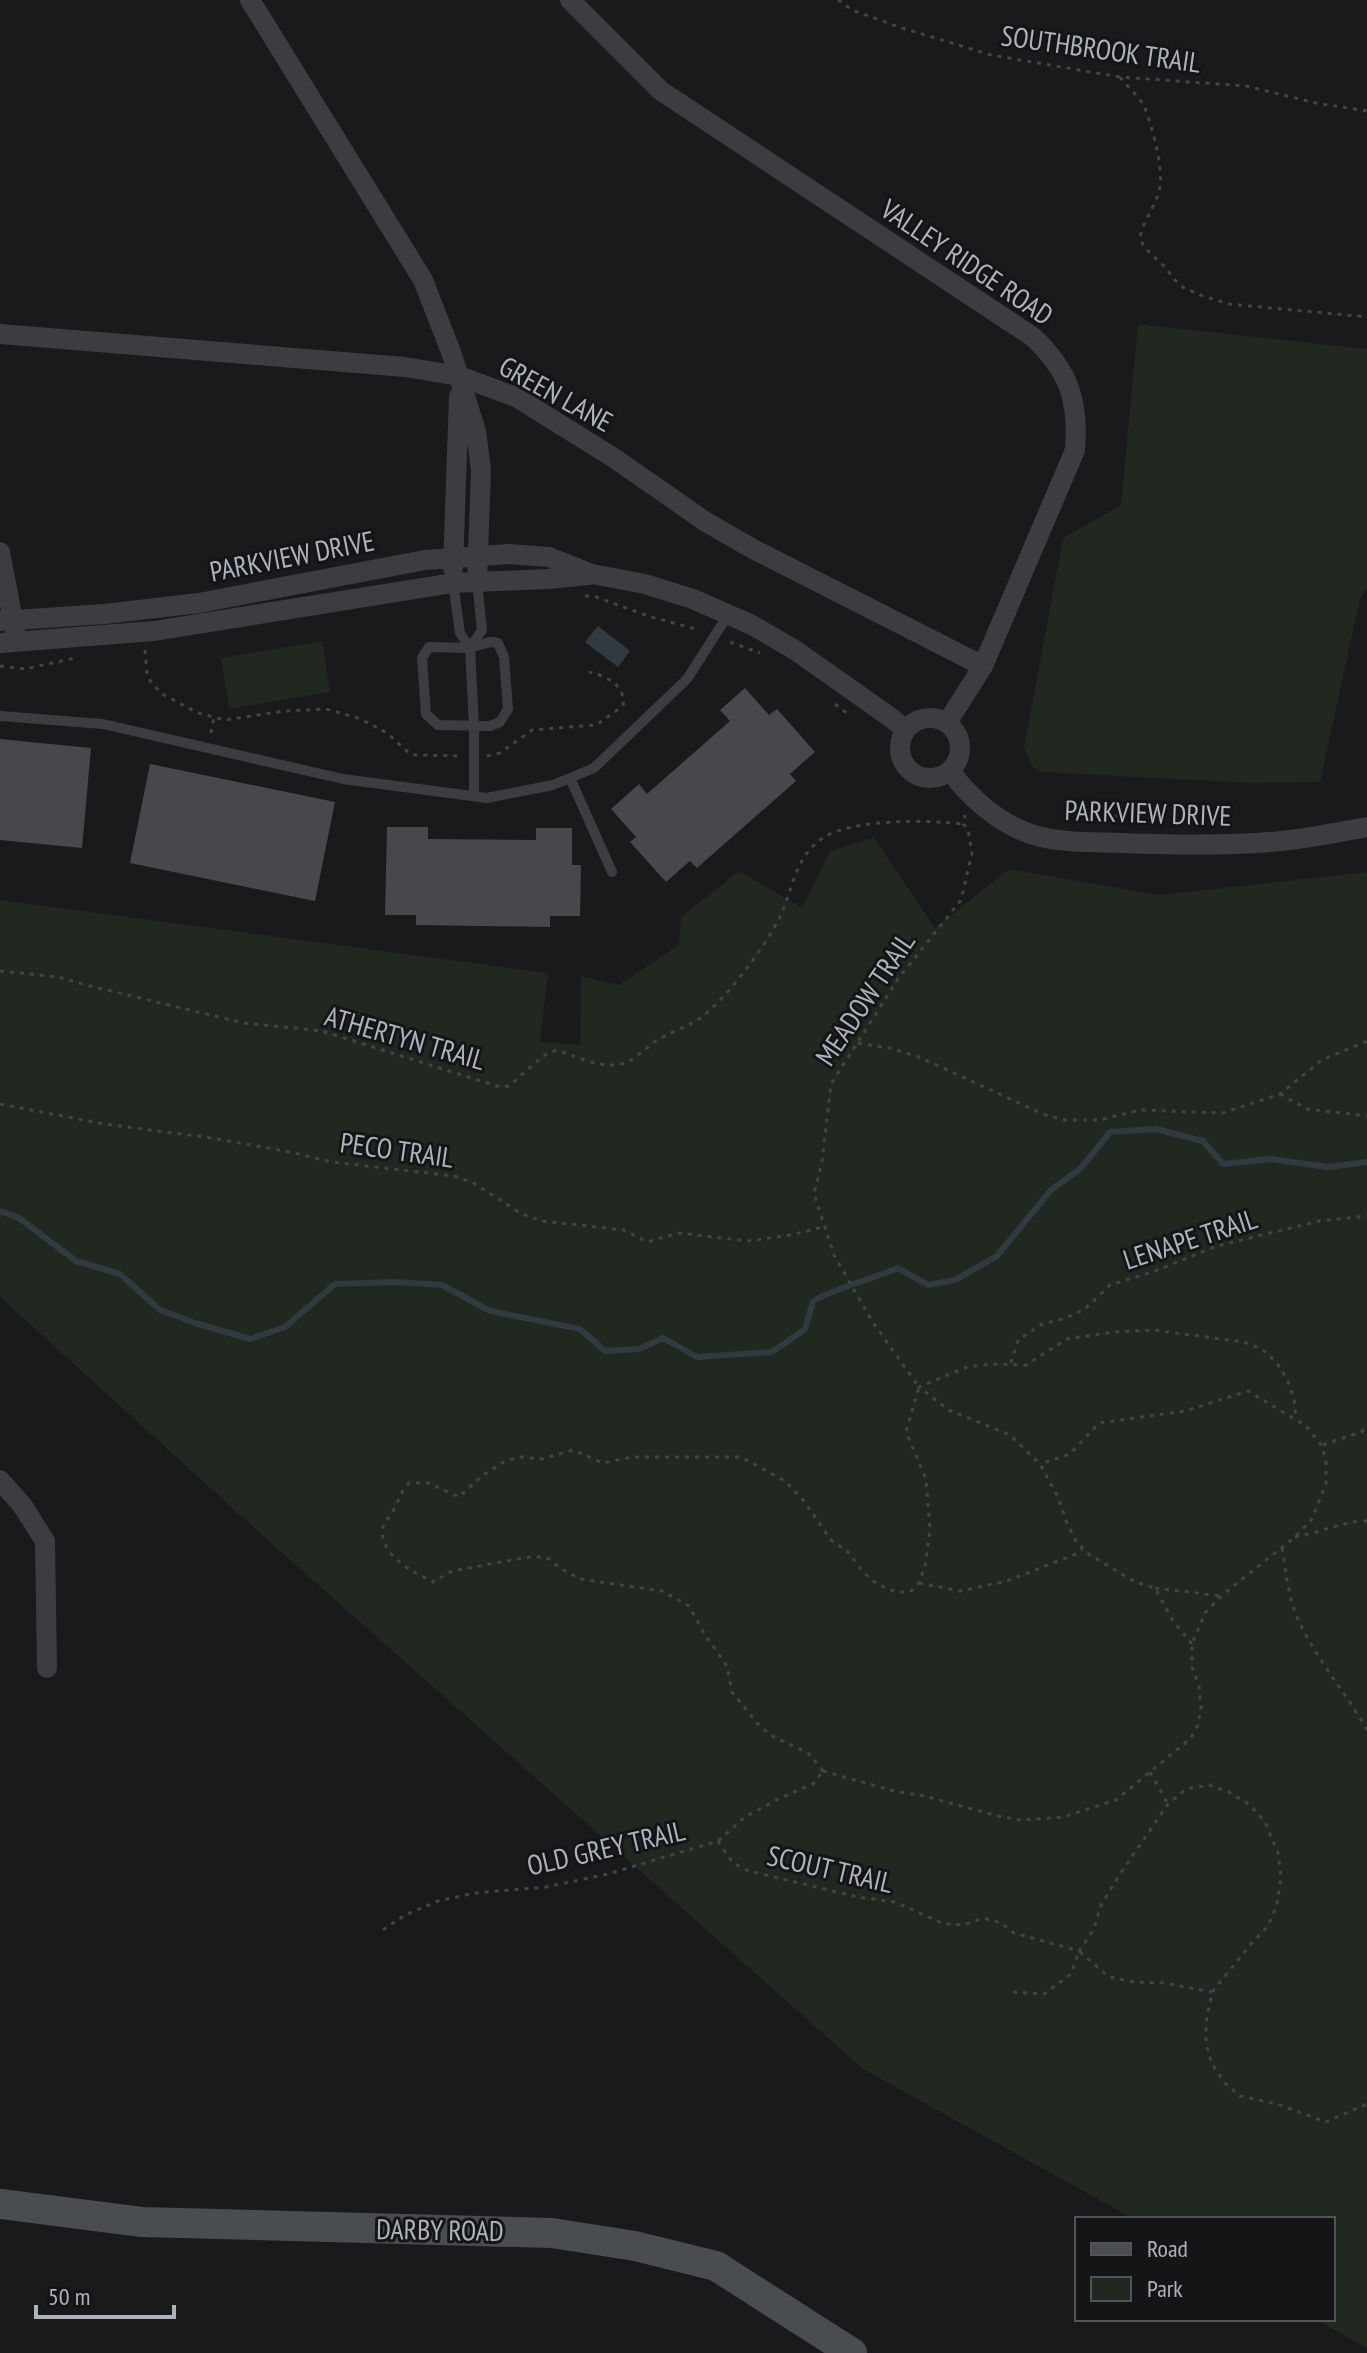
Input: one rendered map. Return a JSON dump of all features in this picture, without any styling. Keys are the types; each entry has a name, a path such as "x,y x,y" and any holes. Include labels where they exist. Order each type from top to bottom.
{"main road":[{"name":"DARBY ROAD","path":"0,2204 142,2222 552,2233 635,2246 716,2266 852,2353"}],"street":[{"path":"250,0 423,280 476,431 481,470 477,582"},
{"name":"VALLEY RIDGE ROAD","path":"570,0 661,91 1015,325 1049,352 1060,367 1077,415 1075,450 1007,615 983,666 947,723"},
{"name":"GREEN LANE","path":"0,334 405,367 459,376 529,404 706,522 983,666"},
{"path":"453,583 459,376"},
{"path":"0,552 8,643"},
{"name":"PARKVIEW DRIVE","path":"6,620 104,614 199,603 399,564 509,554 549,557 592,574 645,584 693,599 752,625 795,650 906,730"},
{"name":"PARKVIEW DRIVE","path":"8,643 154,631 453,583 592,574"},
{"path":"929,718 947,723 960,743 956,764 950,771 932,778 911,772 901,756 900,745 906,730 919,720 929,718"},
{"name":"PARKVIEW DRIVE","path":"950,771 963,789 993,814 1036,836 1058,839 1247,844 1367,827"},
{"path":"0,1480 22,1505 45,1541 47,1668"}],"lane":[{"path":"470,648 482,630 477,582"},
{"path":"453,583 460,633 470,648 474,796"},
{"path":"0,716 103,724 343,779 487,798 553,785 594,768 687,679 728,615"},
{"path":"498,643 504,657 508,709 500,722 490,726 438,725 426,714 422,658 429,647 470,648 498,643"},
{"path":"570,778 612,872"}],"path":[{"name":"SOUTHBROOK TRAIL","path":"838,0 852,10 886,23 991,55 1120,77 1246,86 1316,103 1367,111"},
{"path":"1120,77 1143,106 1162,181 1140,238 1144,247 1175,280 1184,288 1229,304 1367,317"},
{"path":"584,596 702,630"},
{"path":"145,650 147,675 152,684 164,695 198,713 225,720 284,711 326,709 361,719 387,733 409,753 465,756"},
{"path":"487,756 500,753 532,730 596,725 623,706 623,695 615,684 605,676 589,672"},
{"name":"MEADOW TRAIL","path":"967,809 963,824 968,829 972,853 961,900 911,962 831,1084 822,1162 814,1194 834,1255 872,1321 919,1387 949,1410 1010,1435 1040,1464"},
{"path":"1104,826 1125,810 1131,811"},
{"name":"ATHERTYN TRAIL","path":"0,971 58,977 244,1023 322,1031 500,1087 509,1086 543,1056 556,1050 596,1063 615,1065 631,1062 653,1042 693,1023 714,1007 754,957 779,919 799,863 820,840 831,833 885,822 963,824"},
{"path":"857,1043 919,1057 1045,1115 1065,1120 1099,1120 1140,1110 1223,1113 1280,1094 1322,1060 1367,1041"},
{"path":"1280,1094 1307,1109 1367,1116"},
{"name":"PECO TRAIL","path":"0,1104 104,1124 212,1138 332,1162 454,1176 472,1182 509,1207 542,1221 624,1230 647,1242 678,1233 748,1241 823,1227"},
{"name":"LENAPE TRAIL","path":"1011,1365 1018,1340 1042,1324 1085,1309 1110,1285 1217,1246 1319,1221 1367,1216"},
{"path":"1221,1596 1155,1588 1135,1582 1099,1562 1083,1548 1066,1521 1059,1499 1040,1464 1070,1454 1099,1423 1185,1411 1248,1391 1296,1420 1306,1426 1322,1446 1326,1484 1312,1519 1205,1613 1192,1644 1192,1667 1199,1686 1201,1708 1198,1725 1190,1739 1116,1800 1063,1817 1018,1820 823,1771 808,1753 770,1735 758,1724 732,1692 727,1666 689,1606 662,1591 580,1579 549,1559 535,1556 452,1571 433,1582 400,1562 385,1546 383,1527 403,1488 414,1481 428,1483 459,1497 505,1461 521,1457 542,1459 573,1450 603,1463 632,1457 741,1457 785,1481 804,1501 831,1540 847,1551 864,1573 877,1584 896,1592 913,1590 919,1583 925,1566 930,1530 926,1479 906,1432 919,1387 967,1367 1026,1365 1067,1339 1153,1330 1244,1342 1262,1349 1277,1363 1287,1379 1294,1398 1296,1420"},
{"path":"1322,1446 1367,1427"},
{"path":"1295,1537 1351,1522 1367,1521"},
{"path":"919,1583 960,1591 1007,1581 1076,1554 1083,1548"},
{"path":"1282,1548 1295,1614 1325,1669 1367,1730"},
{"path":"1155,1588 1173,1621 1192,1644"},
{"name":"OLD GREY TRAIL","path":"383,1930 405,1915 438,1901 475,1893 546,1887 608,1874 718,1841 745,1817 813,1784 823,1771"},
{"path":"1150,1772 1168,1804"},
{"path":"1013,1992 1044,1994 1071,1974 1079,1951 1094,1929 1101,1905 1168,1804 1186,1789 1209,1785 1229,1792 1250,1805 1265,1822 1278,1853 1281,1876 1277,1905 1268,1926 1212,1992 1206,2022 1206,2044 1212,2064 1225,2083 1240,2096 1277,2104 1326,2122 1367,2104"},
{"name":"SCOUT TRAIL","path":"718,1841 733,1863 749,1871 858,1897 895,1902 944,1924 964,1925 983,1918 1001,1923 1014,1933 1079,1951 1109,1977 1212,1992"}],"green space":[{"path":"1138,324 1367,349 1367,588 1360,599 1320,782 1250,783 1040,772 1032,766 1024,748 1063,538 1121,505"},
{"path":"322,641 330,692 229,709 221,658"},
{"path":"874,838 935,928 1009,869 1159,895 1367,872 1367,2348 1319,2321 1335,2321 1335,2217 1130,2217 863,2069 262,1535 0,1297 0,900 548,973 540,1042 580,1045 581,976 619,985 679,945 681,917 739,871 802,908 830,851"}],"shaded area":[{"path":"598,626 630,651 618,667 585,642"}],"building":[{"path":"745,688 769,715 777,709 815,752 790,774 796,781 697,868 690,861 666,882 630,842 636,837 611,809 639,784 647,794 730,721 720,710"},
{"path":"0,739 91,748 82,848 0,840"},
{"path":"150,764 335,802 315,901 130,863"},
{"path":"387,827 428,827 428,839 536,840 536,828 572,828 572,865 581,865 580,916 550,916 550,927 416,925 416,915 385,915"}],"waterway":[{"path":"0,1211 19,1218 76,1261 120,1274 160,1310 250,1339 285,1327 335,1284 395,1282 442,1285 490,1311 580,1329 605,1351 639,1349 663,1338 697,1357 772,1352 805,1329 813,1301 898,1268 928,1285 955,1280 997,1256 1051,1190 1081,1168 1110,1132 1156,1129 1203,1141 1223,1164 1271,1159 1328,1167 1367,1162"}]}
